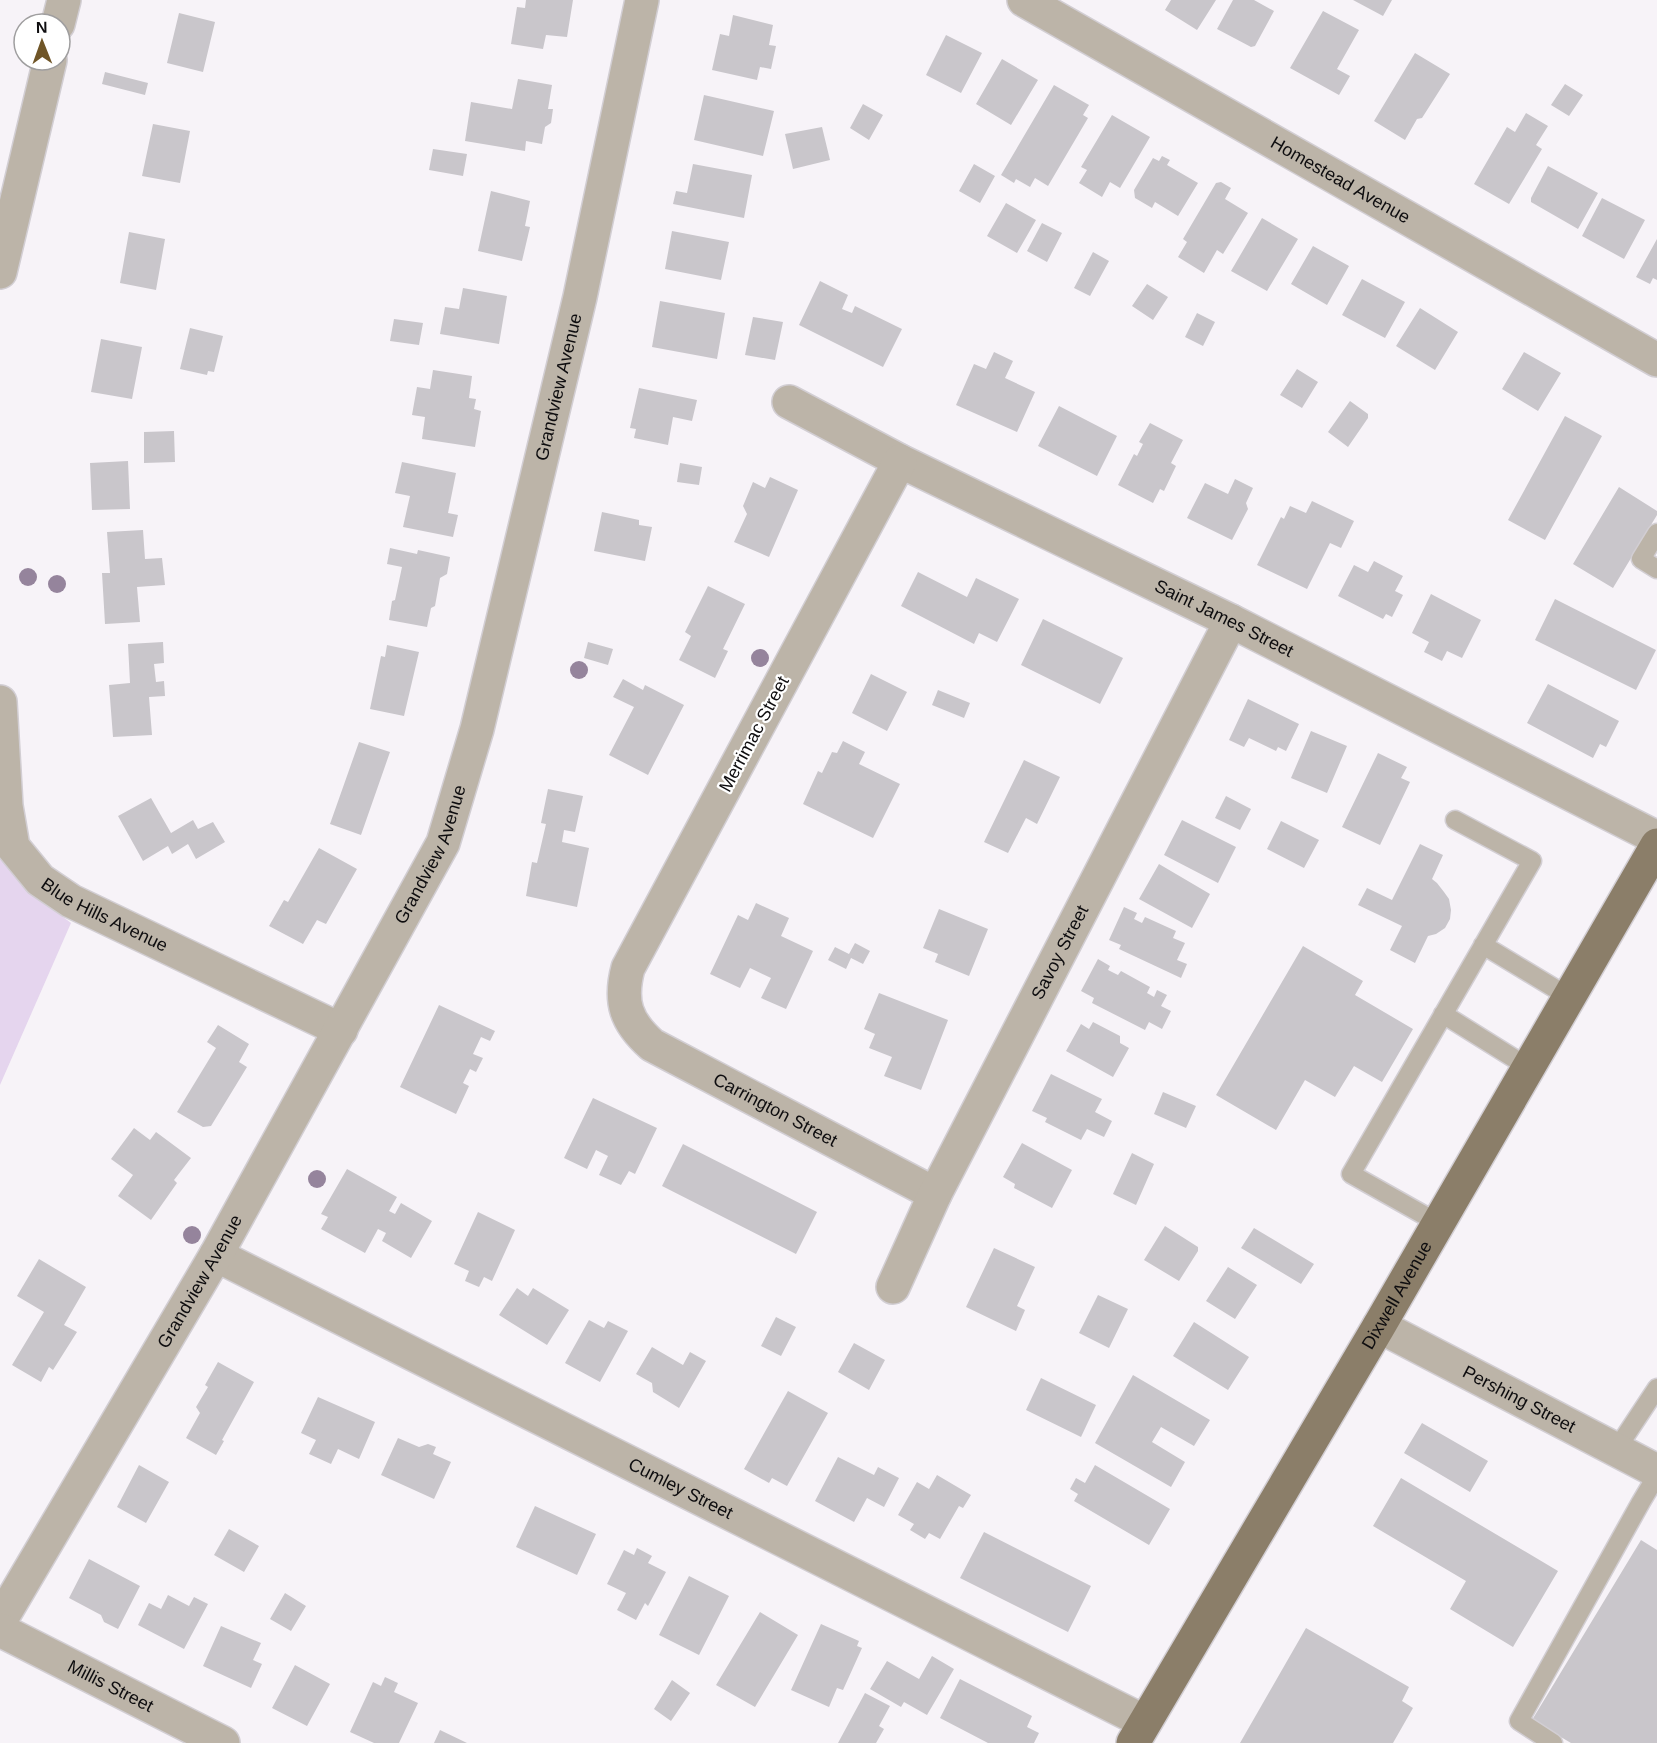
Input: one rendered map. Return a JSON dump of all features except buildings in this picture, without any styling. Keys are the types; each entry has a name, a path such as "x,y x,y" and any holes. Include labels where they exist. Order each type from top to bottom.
{"main road":[{"name":"Dixwell Avenue","path":"1139,1733 1379,1326 1657,845"}],"street":[{"name":"Grandview Avenue","path":"0,1621 216,1256 443,843 477,729 580,297 642,0"},
{"name":"Homestead Avenue","path":"1024,0 1657,360"},
{"path":"0,272 47,72"},
{"name":"Saint James Street","path":"789,402 900,461 1231,621 1657,838"},
{"name":"Merrimac Street","path":"627,1012 624,983 628,968 900,461"},
{"name":"Savoy Street","path":"893,1287 935,1194 1231,621"},
{"name":"Blue Hills Avenue","path":"0,702 7,851 40,880 71,901 341,1030"},
{"name":"Carrington Street","path":"627,1012 632,1024 651,1045 935,1194"},
{"name":"Cumley Street","path":"216,1256 1139,1733"},
{"name":"Pershing Street","path":"1379,1326 1657,1473"},
{"name":"Millis Street","path":"0,1630 223,1743"}],"lane":[{"path":"1657,533 1641,559 1657,569"},
{"path":"1438,1223 1351,1173 1532,861 1455,820"},
{"path":"1483,945 1569,998"},
{"path":"1443,1014 1528,1067"},
{"path":"1616,1450 1657,1388"},
{"path":"1553,1743 1519,1721 1657,1473"}],"shaded area":[{"path":"0,853 21,885 71,923 0,1085"}]}
